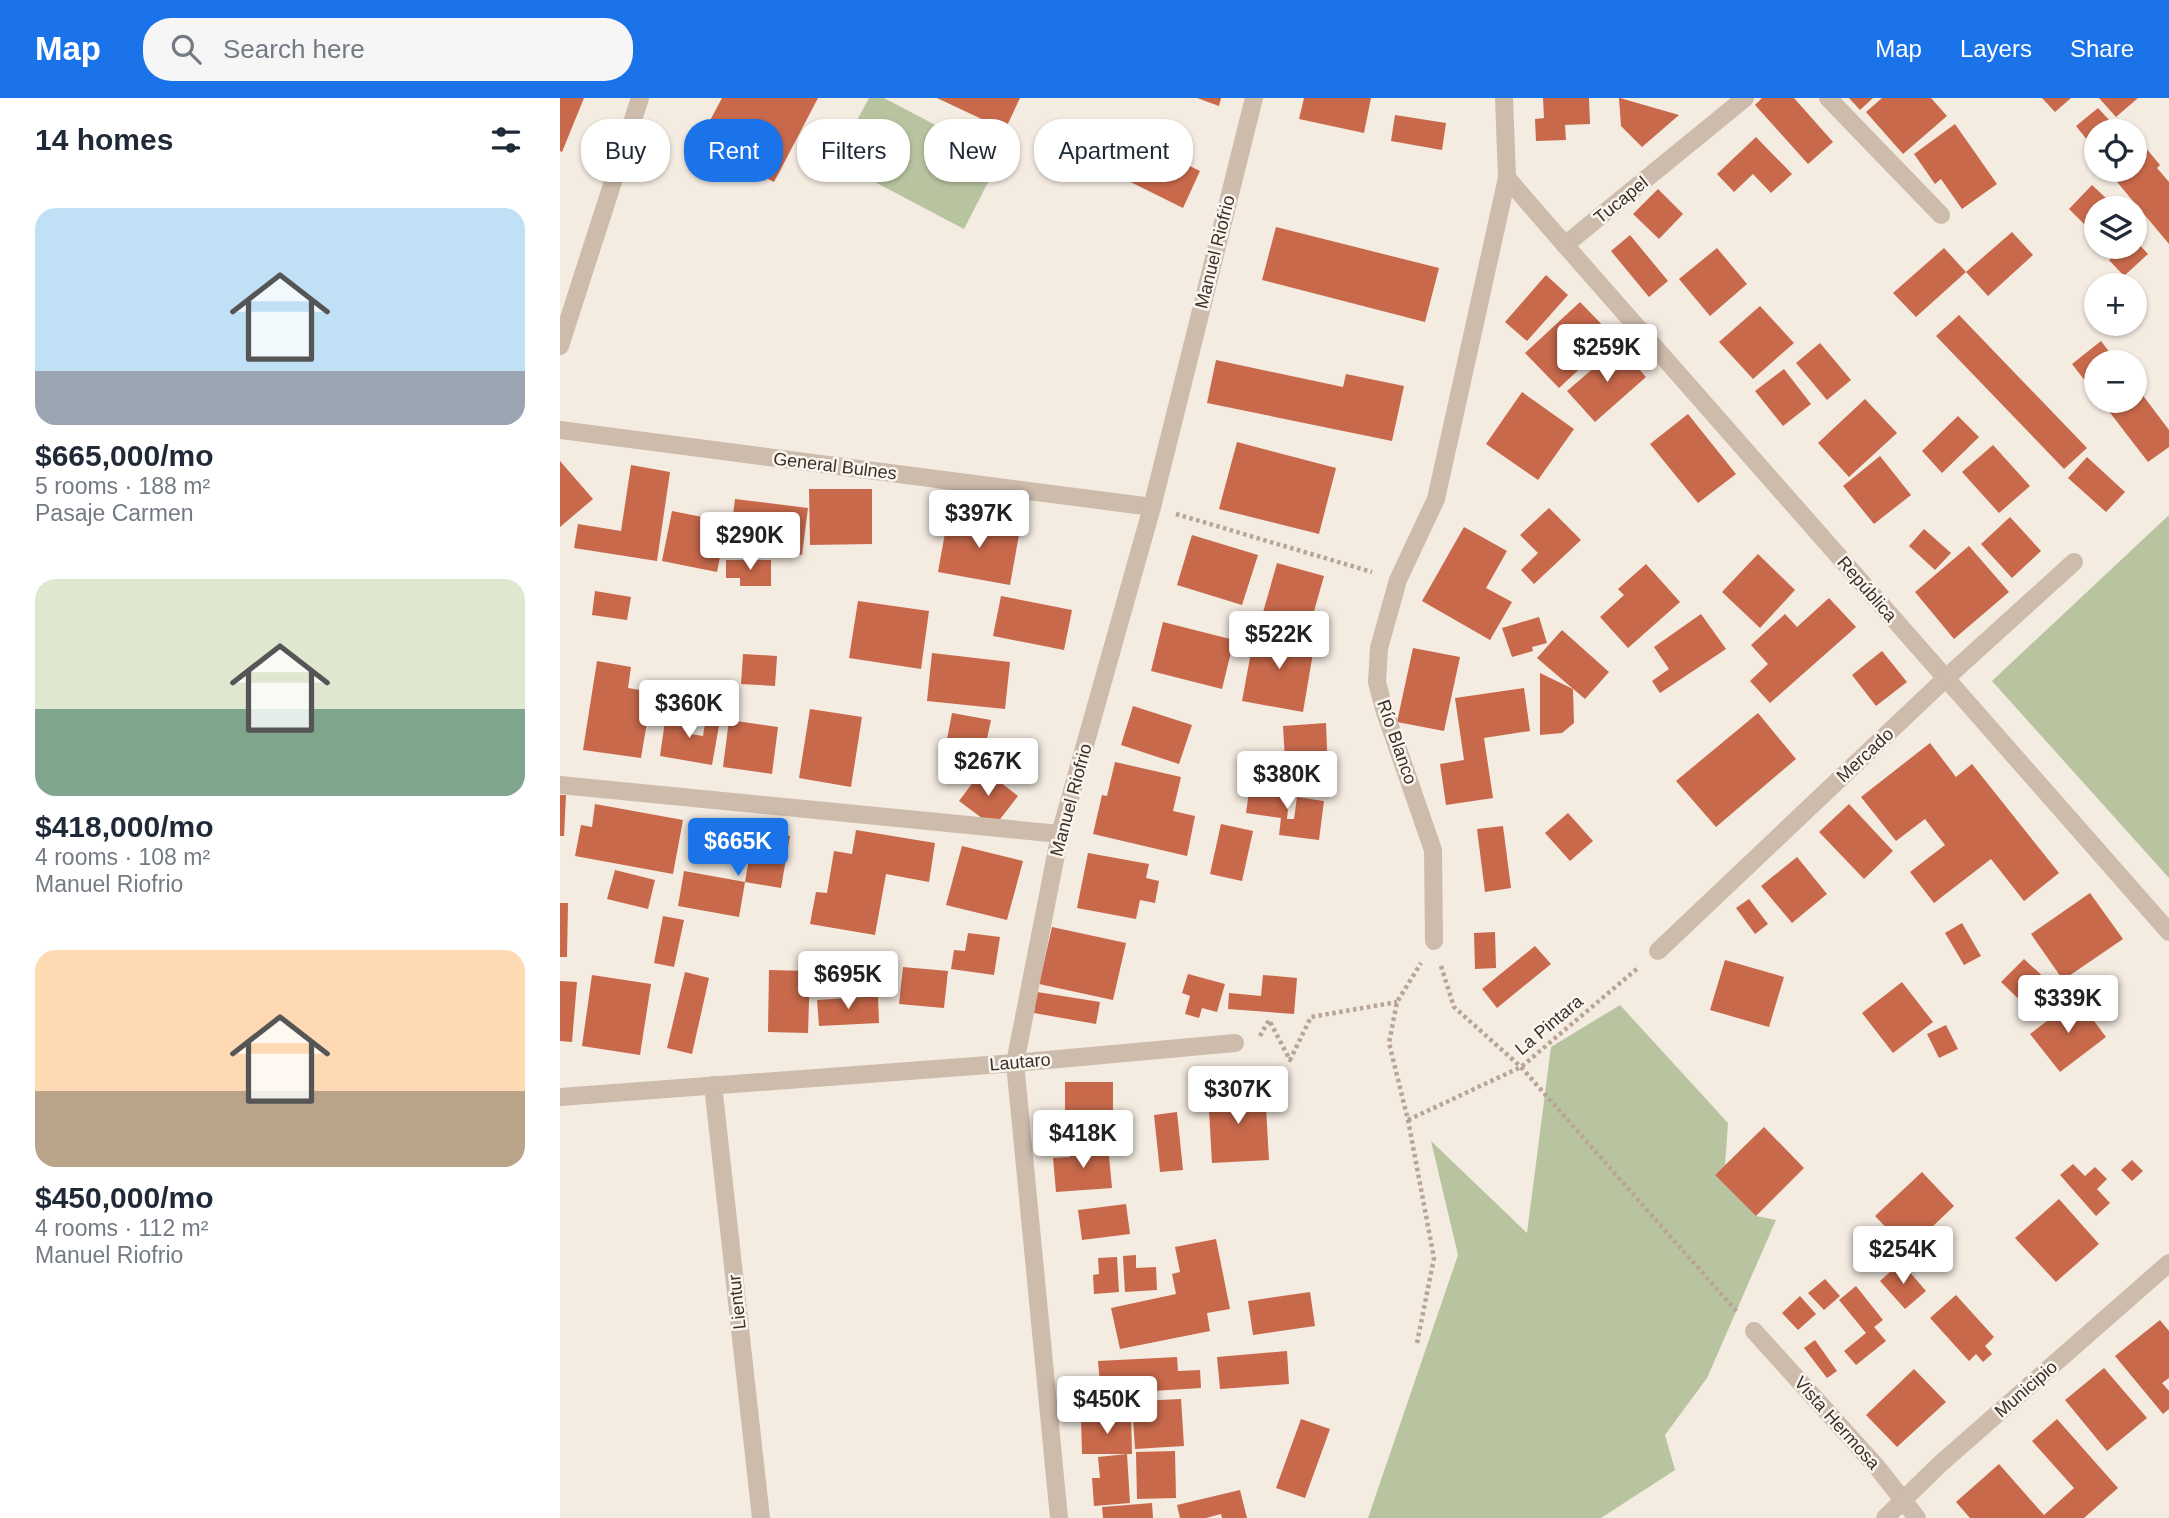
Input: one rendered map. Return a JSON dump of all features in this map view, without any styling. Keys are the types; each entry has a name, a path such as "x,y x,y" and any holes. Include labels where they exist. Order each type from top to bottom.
{"street":[{"path":"560,346 639,98"},
{"name":"Manuel Riofrio","path":"1059,1518 1015,1063 1060,834 1152,507 1254,98"},
{"name":"Río Blanco","path":"1434,942 1433,850 1384,709 1377,682 1379,648 1398,580 1436,499 1507,178 1504,98"},
{"name":"Tucapel","path":"1565,245 1745,98"},
{"path":"1828,98 1941,215"},
{"path":"1507,178 1565,245"},
{"name":"República","path":"1565,245 2169,932"},
{"name":"General Bulnes","path":"560,430 1152,507"},
{"name":"Mercado","path":"1658,951 1946,678 2074,562"},
{"path":"560,785 1060,834"},
{"name":"Lautaro","path":"560,1097 1015,1063 1235,1043"},
{"name":"Lientur","path":"713,1085 761,1518"},
{"name":"Municipio","path":"1885,1518 1950,1456 2169,1263"},
{"name":"Vista Hermosa","path":"1754,1331 1877,1467 1917,1518"}],"path":[{"path":"1152,507 1398,580"},
{"path":"1417,1343 1434,1258 1408,1120 1389,1043 1397,1002 1434,942"},
{"path":"1434,942 1454,1007 1521,1067 1754,1331"},
{"name":"La Pintara","path":"1408,1120 1521,1067 1658,951"},
{"path":"1235,1043 1248,1059 1269,1020 1290,1060 1311,1017 1397,1002"}],"green space":[{"path":"869,98 884,98 924,119 924,182 988,182 964,229 875,182 910,182 910,119 858,119"},
{"path":"2169,515 2169,878 1992,681"},
{"path":"1620,1005 1728,1123 1725,1165 1715,1175 1756,1216 1776,1220 1707,1378 1665,1435 1675,1470 1601,1518 1368,1518 1458,1255 1431,1141 1527,1233 1551,1047"}],"building":[{"path":"560,98 584,98 562,152 560,151"},
{"path":"722,98 818,98 807,119 797,119 797,138 783,165 783,119 711,119"},
{"path":"937,98 1020,98 1010,119 982,119"},
{"path":"1197,98 1221,98 1219,106"},
{"path":"1304,98 1371,98 1364,133 1299,119"},
{"path":"1543,98 1589,98 1590,124 1565,125 1566,140 1536,141 1535,119 1544,118"},
{"path":"1619,98 1679,115 1642,147 1621,126"},
{"path":"1762,98 1794,98 1833,142 1808,164 1755,105"},
{"path":"1849,98 1873,98 1860,110"},
{"path":"1882,98 1931,98 1947,116 1903,154 1866,112"},
{"path":"2042,98 2071,98 2055,112"},
{"path":"2099,98 2138,98 2116,117"},
{"path":"2098,108 2108,119 2085,119"},
{"path":"1395,115 1446,123 1442,150 1391,141"},
{"path":"2084,119 2084,136 2076,126"},
{"path":"1955,124 1997,184 1962,209 1941,179 1935,184 1914,154"},
{"path":"1756,137 1792,174 1771,193 1753,174 1734,192 1717,174"},
{"path":"2147,149 2160,165 2157,168 2169,182 2169,244 2147,218 2147,196 2129,196 2117,182 2147,182"},
{"path":"1193,168 1200,171 1183,208 1131,182 1193,182"},
{"path":"2092,185 2104,196 2084,196 2084,224 2069,209"},
{"path":"1658,189 1683,214 1659,239 1633,214"},
{"path":"1276,227 1439,268 1425,322 1262,280"},
{"path":"2012,232 2033,255 1988,296 1966,272"},
{"path":"1630,235 1668,281 1649,297 1611,251"},
{"path":"1717,248 1747,284 1710,316 1679,279"},
{"path":"1944,248 1966,272 1916,317 1893,293"},
{"path":"2143,259 2127,273 2121,273 2109,260"},
{"path":"1546,275 1568,295 1527,341 1505,322"},
{"path":"1580,302 1614,337 1559,388 1525,353"},
{"path":"1760,306 1794,343 1753,379 1719,342"},
{"path":"1959,315 2087,448 2064,469 1936,336"},
{"path":"2101,341 2108,350 2090,350"},
{"path":"1820,343 1851,380 1827,400 1796,363"},
{"path":"1619,346 1646,377 1595,422 1567,391"},
{"path":"2084,354 2084,380 2072,364"},
{"path":"1216,360 1343,387 1346,374 1404,386 1392,441 1207,403"},
{"path":"1784,369 1811,404 1783,426 1755,391"},
{"path":"1522,392 1574,429 1538,480 1486,444"},
{"path":"1865,399 1897,433 1849,477 1818,443"},
{"path":"2147,401 2169,430 2169,447 2148,462 2110,413 2147,413"},
{"path":"1688,414 1736,474 1698,503 1650,444"},
{"path":"1958,416 1979,437 1942,473 1922,451"},
{"path":"1237,442 1336,468 1319,534 1219,509"},
{"path":"1993,445 2030,486 1999,513 1962,472"},
{"path":"1880,456 1911,495 1874,524 1843,486"},
{"path":"2087,457 2125,492 2106,512 2068,478"},
{"path":"560,461 593,499 560,527"},
{"path":"631,465 670,472 657,561 574,548 578,524 621,531"},
{"path":"809,489 872,489 872,544 810,545"},
{"path":"735,499 808,508 802,555 729,547"},
{"path":"1549,508 1581,540 1534,584 1521,570 1538,553 1520,535"},
{"path":"672,511 727,522 717,572 662,561"},
{"path":"948,516 1020,529 1010,585 938,572"},
{"path":"2010,517 2041,551 2012,578 1981,544"},
{"path":"1464,527 1507,551 1486,588 1512,602 1490,640 1422,601"},
{"path":"1924,529 1951,553 1935,570 1909,546"},
{"path":"1192,535 1258,555 1242,605 1177,585"},
{"path":"1969,546 2009,592 1954,639 1915,592"},
{"path":"1758,554 1795,590 1760,628 1722,592"},
{"path":"726,560 771,560 771,586 740,586 740,578 726,578"},
{"path":"1277,563 1324,576 1309,629 1262,616"},
{"path":"1646,564 1680,602 1628,648 1600,617 1624,595 1618,589"},
{"path":"595,591 631,597 627,620 592,615"},
{"path":"1001,596 1072,610 1064,650 993,636"},
{"path":"1829,598 1856,627 1770,703 1750,681 1768,664 1751,645 1785,614 1797,627"},
{"path":"858,601 929,611 921,669 849,658"},
{"path":"1701,614 1726,649 1660,693 1652,681 1669,669 1654,647"},
{"path":"1539,617 1547,643 1532,647 1533,651 1512,657 1502,628"},
{"path":"1163,622 1234,640 1222,689 1151,671"},
{"path":"1562,630 1609,672 1585,699 1537,658"},
{"path":"1255,631 1315,641 1303,712 1242,701"},
{"path":"1413,648 1460,657 1444,731 1397,722"},
{"path":"1882,651 1907,682 1876,706 1852,675"},
{"path":"932,653 1010,662 1005,709 927,701"},
{"path":"743,654 777,656 775,686 741,684"},
{"path":"597,661 631,667 628,688 652,692 641,758 583,750"},
{"path":"1540,673 1573,689 1574,723 1562,733 1540,735"},
{"path":"1524,688 1530,731 1484,738 1493,798 1446,805 1440,764 1464,760 1455,698"},
{"path":"1133,706 1192,725 1179,764 1121,745"},
{"path":"810,709 862,717 851,787 799,778"},
{"path":"952,713 991,720 987,739 1002,742 998,765 944,755"},
{"path":"1758,713 1796,759 1716,827 1676,781"},
{"path":"666,714 693,719 691,734 703,736 706,717 720,720 712,765 660,756"},
{"path":"729,720 778,727 772,774 723,767"},
{"path":"1326,723 1328,774 1286,777 1283,726"},
{"path":"1930,743 1956,777 1972,764 2059,873 2024,901 1991,859 1934,903 1910,872 1945,845 1925,819 1896,841 1861,797"},
{"path":"1115,762 1181,777 1173,811 1195,816 1187,856 1093,834 1102,795 1107,796"},
{"path":"983,769 1018,796 994,827 959,801"},
{"path":"1250,785 1290,790 1287,819 1294,819 1297,797 1324,801 1319,840 1279,835 1281,818 1246,813"},
{"path":"560,795 566,795 564,836 560,836"},
{"path":"595,804 683,820 673,874 575,856 581,825 592,827"},
{"path":"1849,804 1893,851 1864,879 1819,832"},
{"path":"1568,813 1593,841 1570,861 1545,833"},
{"path":"1221,824 1253,831 1242,881 1210,874"},
{"path":"1503,826 1511,888 1485,892 1477,829"},
{"path":"754,830 790,836 781,888 745,882"},
{"path":"856,830 935,843 929,882 886,874 875,935 810,924 816,892 827,893 834,851 852,854"},
{"path":"962,846 1023,861 1007,920 946,905"},
{"path":"1088,853 1149,864 1146,878 1159,881 1155,903 1140,900 1136,919 1077,908"},
{"path":"1797,857 1827,894 1792,923 1761,886"},
{"path":"615,870 655,880 648,909 607,899"},
{"path":"684,871 745,882 739,917 678,906"},
{"path":"2090,893 2123,939 2063,980 2031,934"},
{"path":"1749,899 1768,924 1755,934 1736,908"},
{"path":"560,903 568,903 567,957 560,957"},
{"path":"663,916 684,920 674,967 654,963"},
{"path":"1962,923 1981,956 1964,965 1945,933"},
{"path":"1052,927 1126,943 1113,1000 1039,984"},
{"path":"1495,932 1496,968 1475,969 1474,933"},
{"path":"968,933 1000,937 994,975 951,969 954,950 965,951"},
{"path":"1535,946 1551,964 1497,1008 1482,989"},
{"path":"2024,959 2049,982 2026,1006 2001,982"},
{"path":"1725,960 1784,977 1769,1027 1710,1010"},
{"path":"903,967 948,971 944,1008 899,1004"},
{"path":"769,970 810,971 808,1033 768,1032"},
{"path":"685,972 709,978 692,1054 667,1048"},
{"path":"1188,974 1225,984 1217,1012 1202,1008 1199,1018 1185,1014 1190,996 1182,993"},
{"path":"592,975 651,984 640,1055 582,1046"},
{"path":"1263,975 1297,978 1294,1014 1228,1009 1229,993 1261,996"},
{"path":"560,981 577,982 572,1042 560,1041"},
{"path":"1902,982 1933,1022 1893,1053 1862,1013"},
{"path":"1037,992 1100,1002 1096,1024 1034,1013"},
{"path":"878,996 879,1023 819,1026 817,1000"},
{"path":"2077,998 2106,1037 2060,1072 2030,1034"},
{"path":"1946,1025 1958,1049 1939,1058 1927,1034"},
{"path":"1065,1082 1113,1082 1113,1129 1065,1129"},
{"path":"1265,1090 1269,1160 1212,1163 1208,1093"},
{"path":"1177,1112 1183,1170 1160,1172 1154,1115"},
{"path":"1764,1127 1804,1168 1756,1216 1715,1175"},
{"path":"1108,1146 1112,1188 1056,1192 1053,1158 1070,1157 1070,1149"},
{"path":"2132,1160 2143,1171 2132,1181 2121,1170"},
{"path":"2073,1164 2085,1176 2095,1167 2107,1179 2097,1189 2110,1203 2096,1216 2060,1175"},
{"path":"1922,1172 1954,1206 1908,1250 1875,1216"},
{"path":"2059,1199 2099,1244 2056,1282 2015,1238"},
{"path":"1126,1204 1130,1234 1082,1240 1078,1210"},
{"path":"1216,1239 1230,1309 1207,1313 1210,1331 1120,1349 1111,1308 1176,1294 1172,1274 1180,1272 1175,1247"},
{"path":"1136,1255 1136,1268 1156,1267 1157,1290 1125,1292 1123,1256"},
{"path":"1117,1257 1119,1292 1094,1294 1093,1275 1099,1274 1098,1258"},
{"path":"1901,1262 1926,1291 1905,1309 1880,1281"},
{"path":"1825,1279 1840,1296 1824,1310 1808,1293"},
{"path":"1856,1286 1883,1320 1874,1327 1886,1341 1856,1365 1844,1351 1866,1333 1839,1300"},
{"path":"1310,1292 1315,1326 1253,1335 1248,1301"},
{"path":"1956,1295 1994,1337 1985,1346 1992,1354 1983,1362 1976,1354 1969,1361 1930,1318"},
{"path":"1800,1296 1816,1314 1798,1330 1782,1313"},
{"path":"2160,1320 2169,1331 2169,1378 2162,1383 2169,1391 2169,1409 2163,1414 2115,1356"},
{"path":"1815,1340 1837,1371 1827,1378 1804,1348"},
{"path":"1287,1351 1289,1384 1220,1389 1217,1357"},
{"path":"1177,1357 1178,1371 1200,1370 1201,1388 1136,1392 1137,1401 1181,1399 1184,1446 1135,1449 1132,1402 1091,1404 1090,1384 1100,1384 1098,1361"},
{"path":"2104,1368 2147,1418 2107,1451 2065,1400"},
{"path":"1914,1369 1946,1402 1897,1447 1866,1415"},
{"path":"1115,1414 1131,1414 1132,1454 1082,1454 1081,1419 1115,1419"},
{"path":"1301,1419 1330,1429 1305,1498 1276,1488"},
{"path":"2057,1419 2118,1488 2084,1518 1970,1518 1956,1502 1999,1464 2044,1515 2074,1488 2032,1441"},
{"path":"1175,1451 1176,1498 1137,1499 1136,1452"},
{"path":"1127,1454 1130,1503 1094,1506 1092,1478 1100,1478 1098,1457"},
{"path":"1240,1490 1247,1518 1222,1518 1221,1514 1206,1518 1180,1518 1177,1505"},
{"path":"1152,1503 1153,1518 1103,1518 1102,1507"}]}
